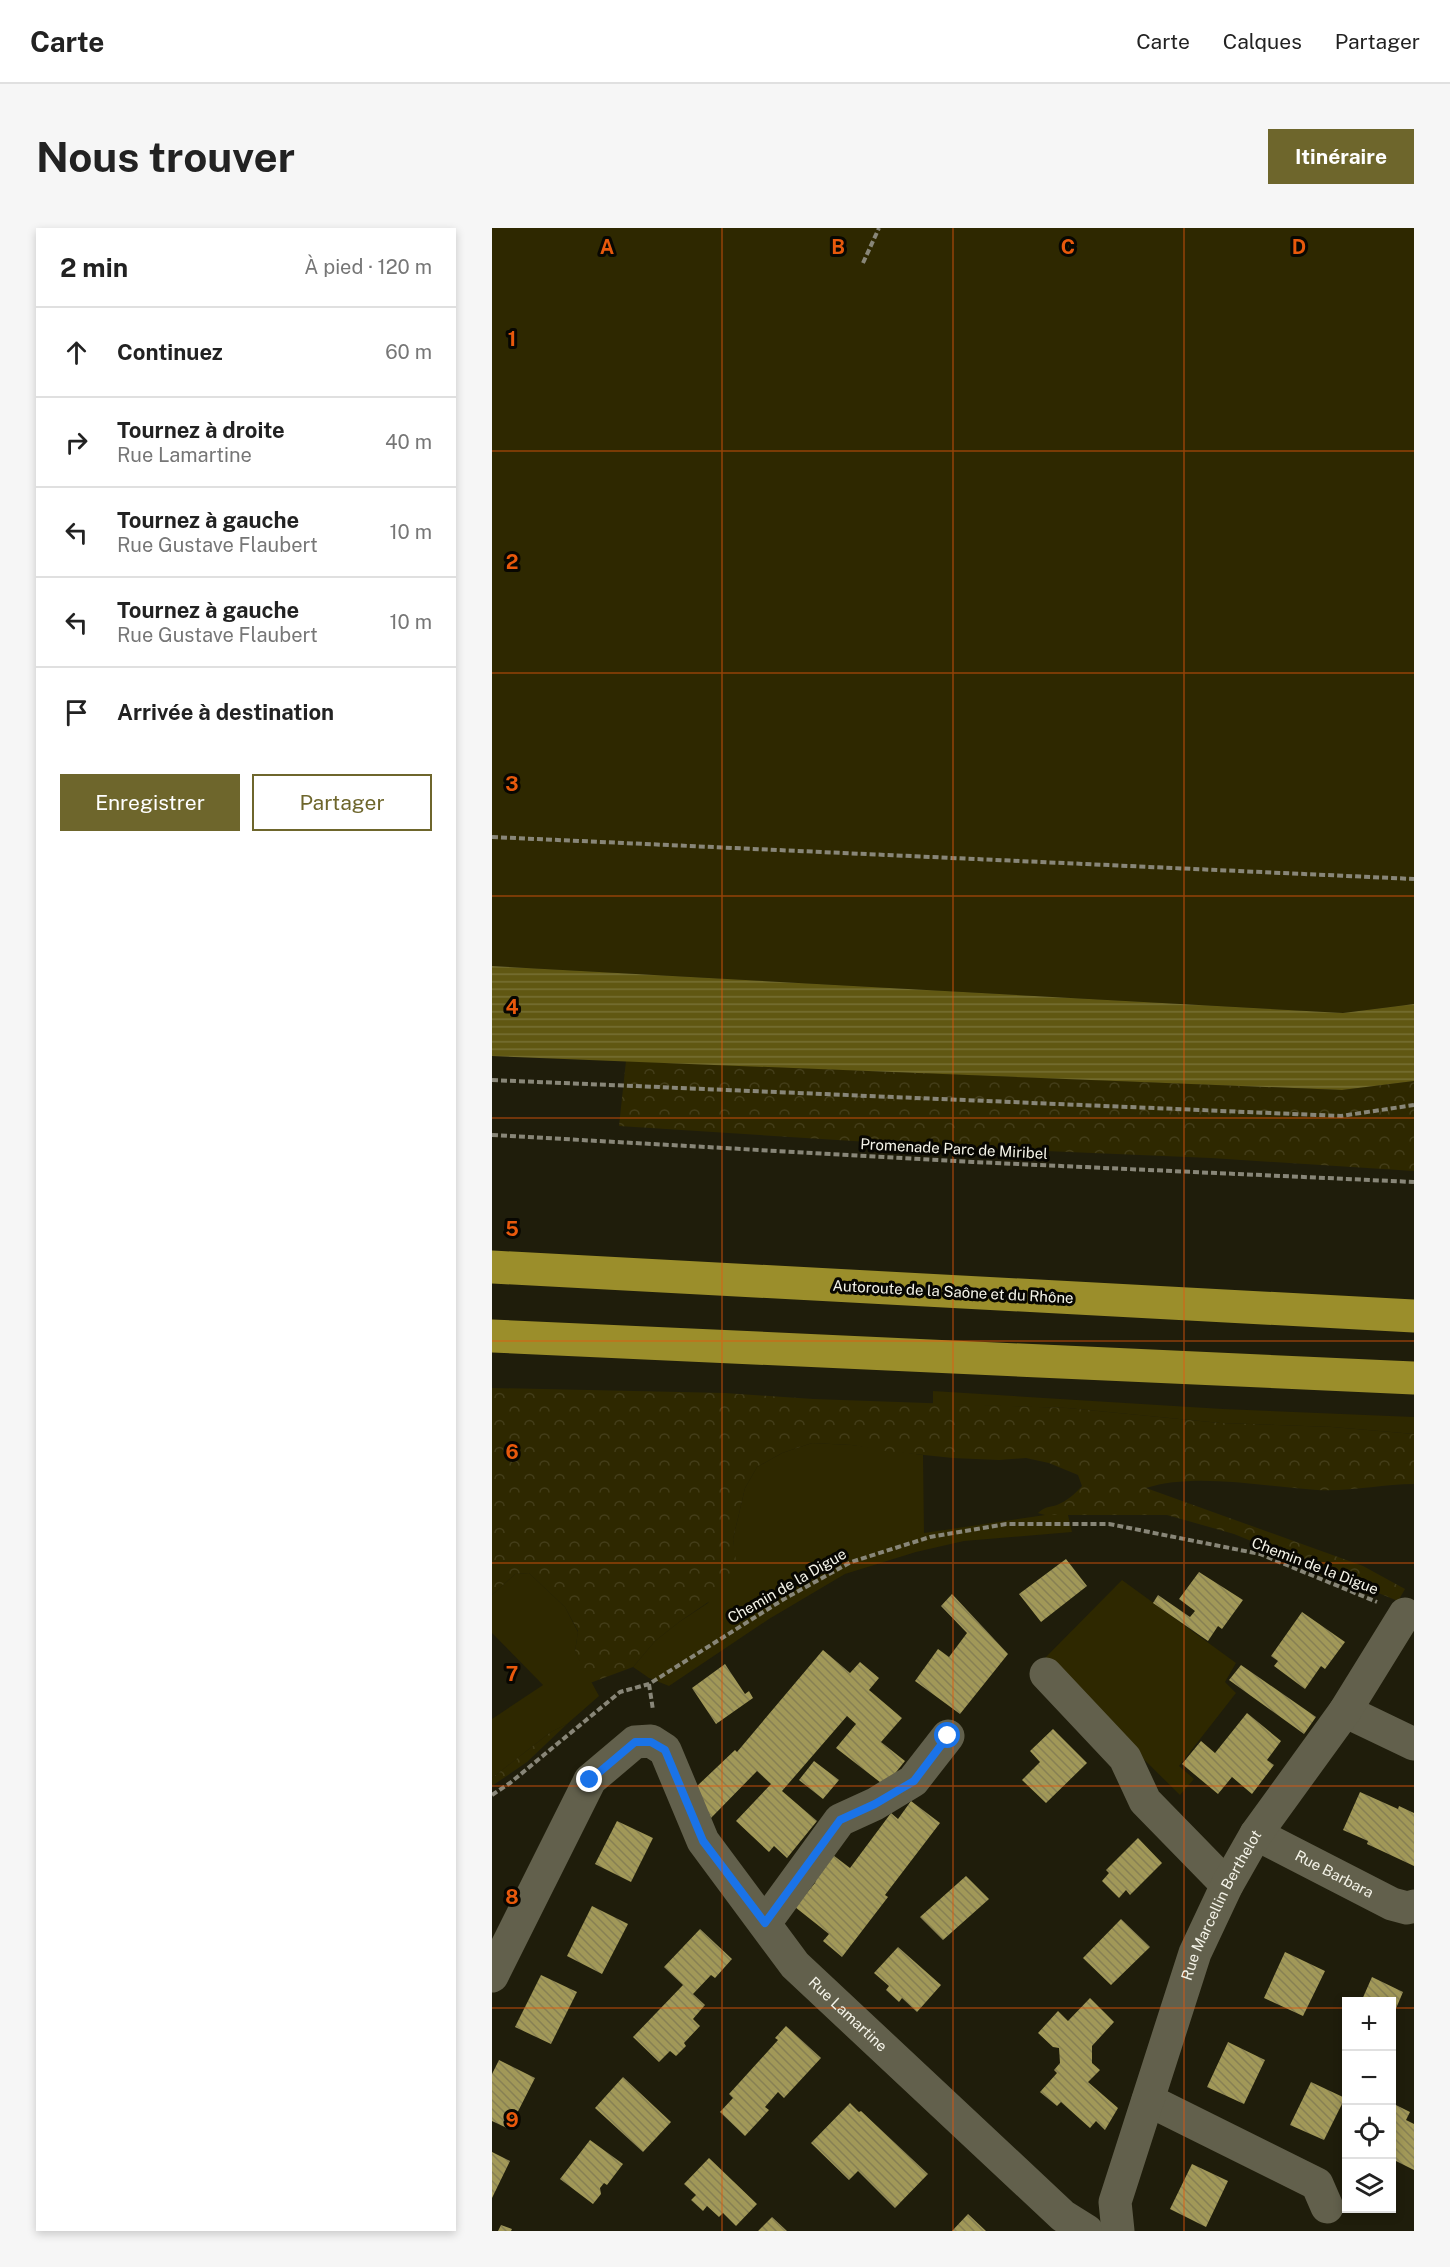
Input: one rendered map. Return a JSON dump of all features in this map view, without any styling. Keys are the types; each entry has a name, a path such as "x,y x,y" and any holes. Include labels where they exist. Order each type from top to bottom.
{"highway":[{"name":"Autoroute de la Saône et du Rhône","path":"492,1267 1414,1316"},
{"path":"492,1336 1414,1378"}],"street":[{"name":"Rue Marcellin Berthelot","path":"1118,2231 1115,2202 1195,1953 1227,1885 1257,1834 1346,1711 1405,1614"},
{"path":"1046,1674 1125,1758 1145,1801 1227,1885"},
{"path":"1346,1711 1414,1743"},
{"path":"765,1923 840,1820 875,1804 914,1781 948,1736"},
{"name":"Rue Lamartine","path":"492,1976 590,1780 635,1742 651,1742 665,1750 703,1841 795,1965 1063,2216 1087,2231"},
{"name":"Rue Barbara","path":"1257,1834 1392,1904 1407,1908 1414,1906"},
{"path":"1148,2100 1317,2184 1327,2207"}],"path":[{"path":"863,263 879,228"},
{"path":"492,837 1414,879"},
{"path":"492,1080 1341,1116 1414,1105"},
{"name":"Promenade Parc de Miribel","path":"492,1135 996,1163 1414,1182"},
{"name":"Chemin de la Digue","path":"492,1795 510,1783 620,1692 649,1684 784,1599 851,1562 930,1537 1006,1524 1108,1524 1260,1554 1405,1614"}],"green space":[{"path":"492,228 1414,228 1414,1004 1343,1013 492,966"},
{"path":"626,1061 1342,1090 1414,1081 1414,1171 1211,1158 948,1147 619,1126"},
{"path":"492,1388 725,1393 813,1399 1067,1408 1220,1423 1332,1427 1414,1434 1414,1484 1329,1490 1231,1482 1186,1481 1146,1488 1363,1566 1405,1589 1398,1601 1234,1534 1167,1515 1045,1515 1038,1513 1064,1501 1082,1486 1078,1475 1049,1463 1026,1458 999,1460 953,1458 852,1445 812,1443 782,1453 757,1467 745,1488 733,1539 737,1568 726,1590 655,1641 633,1667 590,1683 575,1652 578,1631 565,1607 529,1573 515,1574 492,1595"},
{"path":"933,1391 1223,1409 1414,1417 1414,1434 1332,1427 1220,1423 1067,1408 933,1404"},
{"path":"812,1443 852,1445 923,1455 924,1533 1045,1515 1068,1515 1072,1532 964,1541 916,1552 845,1574 769,1619 669,1686 649,1678 633,1667 655,1641 708,1603 734,1550 733,1539 745,1488 757,1467 782,1453"},
{"path":"529,1573 565,1607 578,1632 575,1652 599,1696 567,1724 551,1732 492,1778 492,1719 543,1685 492,1633 492,1595 515,1574"},
{"path":"1122,1580 1236,1663 1225,1682 1236,1693 1179,1766 1194,1779 1180,1795 1043,1660"},
{"path":"567,1724 527,1762 492,1786 492,1778 551,1732"}],"shaded area":[{"path":"492,966 1343,1013 1414,1004 1414,1081 1342,1090 492,1056"}],"building":[{"path":"1066,1559 1087,1586 1041,1622 1019,1594"},
{"path":"1199,1572 1243,1600 1222,1629 1218,1626 1208,1641 1153,1603 1158,1595 1190,1617 1195,1611 1179,1599"},
{"path":"952,1594 1008,1654 960,1714 915,1681 938,1649 949,1657 967,1633 941,1606"},
{"path":"1302,1612 1345,1642 1325,1669 1321,1666 1305,1689 1274,1666 1278,1661 1271,1656"},
{"path":"823,1650 850,1673 860,1662 879,1678 869,1690 902,1718 881,1742 905,1761 885,1786 836,1748 856,1724 847,1716 782,1791 817,1821 787,1858 774,1846 769,1852 736,1821 771,1784 757,1771 711,1818 696,1787 735,1750 737,1752"},
{"path":"725,1664 745,1694 749,1691 753,1698 716,1724 692,1688"},
{"path":"1241,1665 1316,1717 1304,1734 1229,1680"},
{"path":"1247,1713 1281,1741 1267,1760 1274,1765 1252,1794 1232,1777 1218,1794 1182,1764 1201,1741 1215,1753"},
{"path":"1053,1729 1087,1763 1046,1803 1022,1780 1040,1762 1030,1751"},
{"path":"814,1761 839,1780 823,1799 799,1780"},
{"path":"1360,1792 1398,1809 1399,1806 1414,1813 1414,1866 1343,1830"},
{"path":"911,1801 940,1823 885,1895 888,1897 842,1957 823,1941 829,1934 795,1907 815,1883 822,1861 829,1852 850,1868 891,1813 898,1819"},
{"path":"617,1821 653,1838 631,1882 595,1864"},
{"path":"1138,1838 1162,1863 1130,1895 1126,1890 1119,1898 1102,1881 1109,1873 1106,1870"},
{"path":"966,1876 989,1899 943,1940 920,1917"},
{"path":"592,1906 628,1924 602,1974 567,1956"},
{"path":"1121,1919 1150,1947 1111,1985 1083,1958"},
{"path":"700,1929 732,1959 715,1978 711,1975 693,1994 705,2005 693,2019 700,2026 684,2043 686,2046 676,2056 670,2051 659,2062 633,2037 683,1985 664,1967"},
{"path":"898,1947 941,1985 917,2012 902,1998 899,2002 886,1990 889,1986 874,1973"},
{"path":"1285,1952 1325,1971 1303,2016 1264,1998"},
{"path":"541,1975 577,1992 551,2044 515,2027"},
{"path":"1372,1977 1403,1992 1396,2009 1396,1997 1363,1997"},
{"path":"1090,1998 1114,2022 1092,2046 1092,2063 1100,2070 1088,2082 1118,2108 1105,2130 1096,2121 1090,2128 1061,2102 1057,2106 1040,2092 1057,2073 1054,2070 1060,2063 1059,2048 1053,2047 1038,2033 1058,2011 1068,2021"},
{"path":"786,2026 821,2058 784,2098 778,2092 765,2107 769,2110 745,2136 720,2112 733,2098 729,2094 778,2040 775,2038"},
{"path":"1228,2042 1265,2060 1244,2104 1207,2087"},
{"path":"499,2060 535,2078 509,2129 492,2121 492,2074"},
{"path":"623,2077 671,2122 643,2152 595,2108"},
{"path":"1311,2082 1342,2097 1342,2104 1324,2140 1290,2125"},
{"path":"850,2103 928,2174 895,2208 858,2171 849,2180 811,2143"},
{"path":"1396,2105 1410,2112 1406,2120 1414,2124 1414,2170 1396,2161"},
{"path":"590,2140 623,2164 607,2185 604,2183 600,2188 601,2194 593,2204 560,2179"},
{"path":"492,2152 510,2161 492,2198"},
{"path":"709,2158 757,2204 736,2226 723,2213 719,2217 707,2206 703,2211 691,2200 696,2195 684,2184"},
{"path":"1192,2164 1228,2181 1206,2227 1170,2209"},
{"path":"968,2214 986,2231 952,2231"},
{"path":"772,2217 787,2231 758,2231"},
{"path":"501,2225 512,2229 511,2231 498,2231"}],"route":[{"path":"590,1780 635,1742 651,1742 665,1750 703,1841 765,1923 840,1820 875,1804 914,1781 948,1736"}]}
